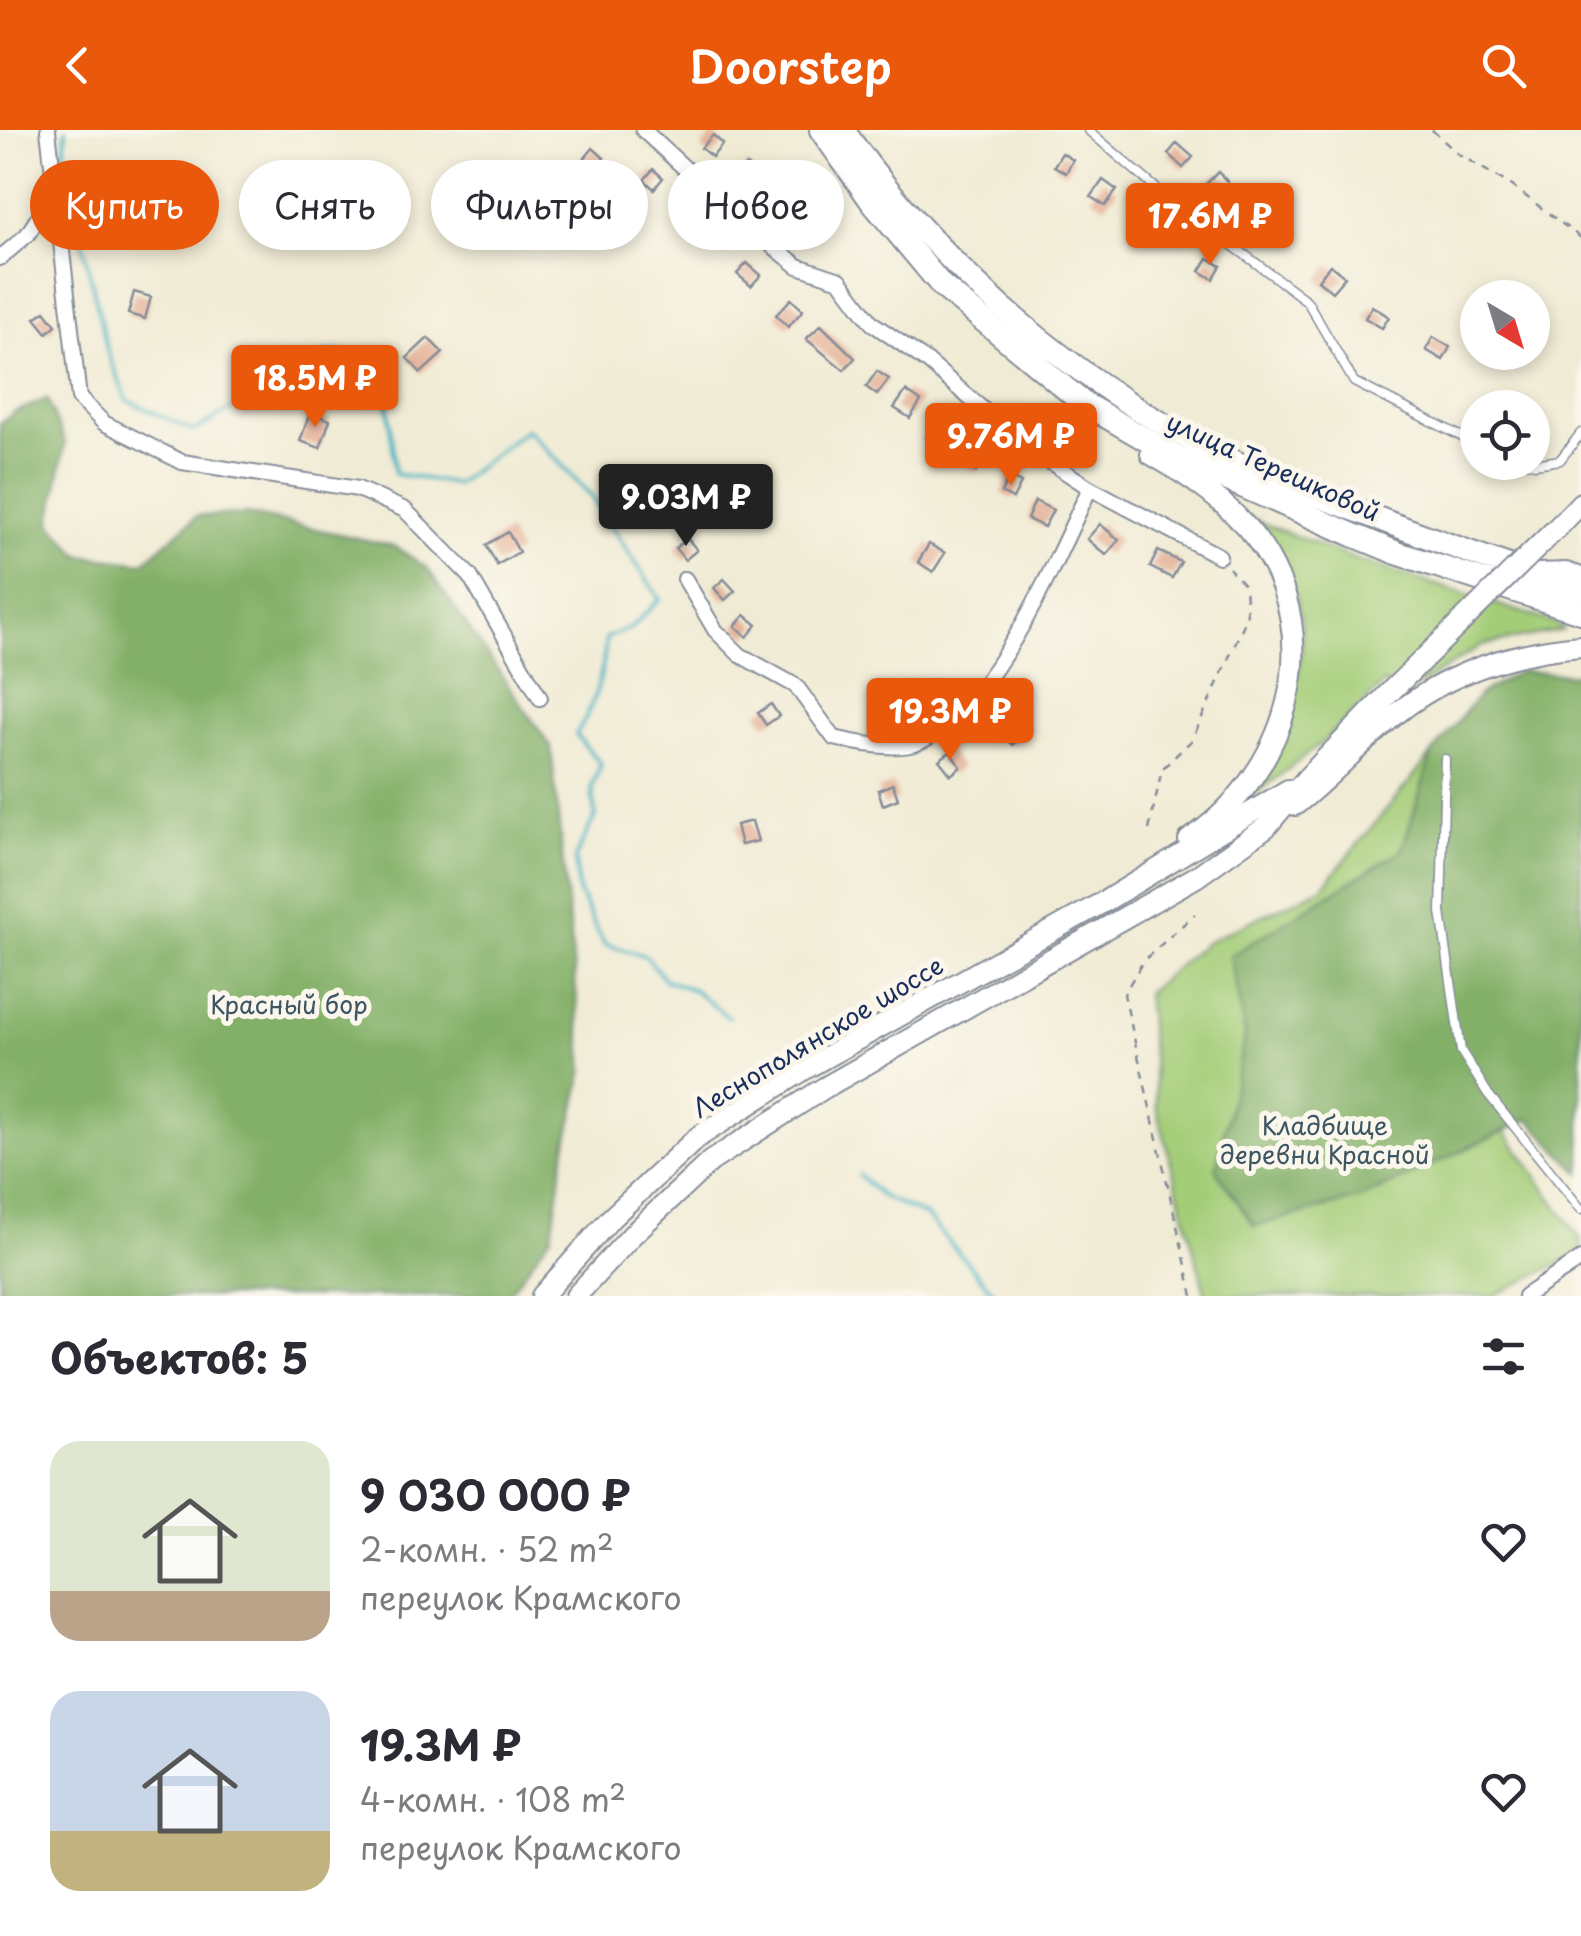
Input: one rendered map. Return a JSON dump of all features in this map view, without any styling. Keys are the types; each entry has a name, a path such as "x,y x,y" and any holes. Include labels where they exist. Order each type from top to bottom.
{"main road":[{"name":"улица Терешковой","path":"821,130 872,202 942,286 1083,402 1207,472 1397,554 1581,612"},
{"name":"улица Терешковой","path":"843,130 878,178 954,264 1010,316 1179,434 1272,479 1581,590"},
{"path":"1083,402 1134,445 1203,486 1232,511 1271,562 1286,598 1292,626 1290,699 1266,755 1228,808 1107,900"},
{"path":"1266,827 1307,778 1581,503"},
{"path":"1530,574 1566,572 1581,578"},
{"path":"1266,827 1322,784 1400,711 1428,693 1478,668 1534,652 1581,646"},
{"path":"1107,900 1307,778"},
{"name":"Леснополянское шоссе","path":"576,1296 633,1234 712,1161 824,1088 1196,877 1266,827"},
{"name":"Леснополянское шоссе","path":"542,1296 611,1218 698,1137 808,1067 1107,900"}],"street":[{"path":"48,130 50,160"},
{"path":"643,130 750,228 798,266 840,280 872,323 928,362 1024,445 1090,488 1219,556"},
{"path":"0,258 30,230"},
{"path":"60,250 78,398 104,423 182,462 358,489 406,510 470,576 540,698"},
{"path":"684,579 715,630 740,656 796,686 834,738 866,744 915,744 953,720 988,678 1028,614 1090,488"},
{"path":"1525,1296 1581,1259"}],"lane":[{"path":"1088,130 1158,190 1308,301 1354,382 1460,436"},
{"path":"1550,462 1560,460 1581,433"},
{"path":"1445,760 1441,912 1461,1050 1488,1094 1581,1208"}],"path":[{"path":"1432,130 1458,154 1511,185 1581,238"},
{"path":"1149,830 1162,769 1192,740 1247,617 1245,586 1219,556"},
{"path":"1193,1296 1124,994 1143,961 1195,914"}],"green space":[{"name":"Красный бор","path":"47,399 65,443 51,523 79,555 143,563 197,516 246,514 394,546 427,568 551,747 584,1069 563,1160 552,1234 507,1296 0,1296 0,423"},
{"path":"1254,520 1357,560 1556,623 1563,630 1482,645 1419,685 1393,689 1385,683 1325,740 1243,804 1292,694 1302,631 1296,597 1280,561"},
{"path":"1519,671 1581,675 1581,1174 1529,1119 1362,1198 1254,1226 1216,1170 1245,1035 1230,956 1402,850 1432,754 1479,695"},
{"name":"Кладбище деревни Красной","path":"1432,754 1417,886 1455,1059 1581,1240 1581,1253 1493,1296 1206,1296 1157,1109 1146,993 1206,942 1322,888"}],"building":[{"path":"713,135 723,144 712,157 701,148"},
{"path":"1177,143 1193,157 1183,168 1168,154"},
{"path":"593,148 604,158 602,160 583,160"},
{"path":"1062,153 1073,160 1066,173 1054,166"},
{"path":"653,169 663,178 654,189 648,184"},
{"path":"1218,172 1228,182 1217,194 1206,184"},
{"path":"1103,180 1117,190 1105,206 1091,197"},
{"path":"1251,207 1265,217 1256,229 1243,219"},
{"path":"1208,258 1221,266 1213,279 1200,271"},
{"path":"747,263 761,275 751,286 737,274"},
{"path":"1330,265 1345,277 1332,292 1318,280"},
{"path":"134,292 151,297 145,319 128,314"},
{"path":"791,299 803,310 788,327 776,315"},
{"path":"1372,306 1389,317 1382,328 1365,318"},
{"path":"45,311 56,325 47,333 35,318"},
{"path":"821,325 855,358 844,370 806,339"},
{"path":"1433,337 1450,347 1443,360 1426,350"},
{"path":"428,338 443,353 421,373 407,358"},
{"path":"877,371 889,379 877,395 866,387"},
{"path":"906,391 921,401 910,418 894,408"},
{"path":"310,413 330,420 320,448 300,441"},
{"path":"935,425 946,432 937,446 926,438"},
{"path":"974,449 986,457 976,472 964,464"},
{"path":"1009,477 1021,483 1013,499 1001,493"},
{"path":"1035,501 1053,510 1044,527 1027,519"},
{"path":"1100,524 1119,540 1106,555 1087,539"},
{"path":"508,532 519,552 497,565 486,545"},
{"path":"688,539 697,550 685,560 675,548"},
{"path":"929,544 945,553 933,572 918,562"},
{"path":"1158,551 1181,562 1172,578 1150,567"},
{"path":"724,579 735,591 725,600 714,588"},
{"path":"745,615 757,625 747,637 735,626"},
{"path":"771,704 779,716 766,725 758,713"},
{"path":"1018,716 1030,727 1013,745 1001,734"},
{"path":"950,752 961,767 951,775 939,760"},
{"path":"893,784 898,799 883,805 878,790"},
{"path":"752,821 758,841 741,845 736,825"}],"waterway":[{"path":"66,130 64,160 108,354 127,400 194,431 328,352 374,354 386,384 395,474 456,484 527,429 590,495 660,599 631,628 606,638 597,688 576,735 601,764 592,787 595,816 575,858 578,891 604,944 646,956 665,980 694,990 728,1017"},
{"path":"859,1175 881,1196 926,1216 997,1296"}]}
